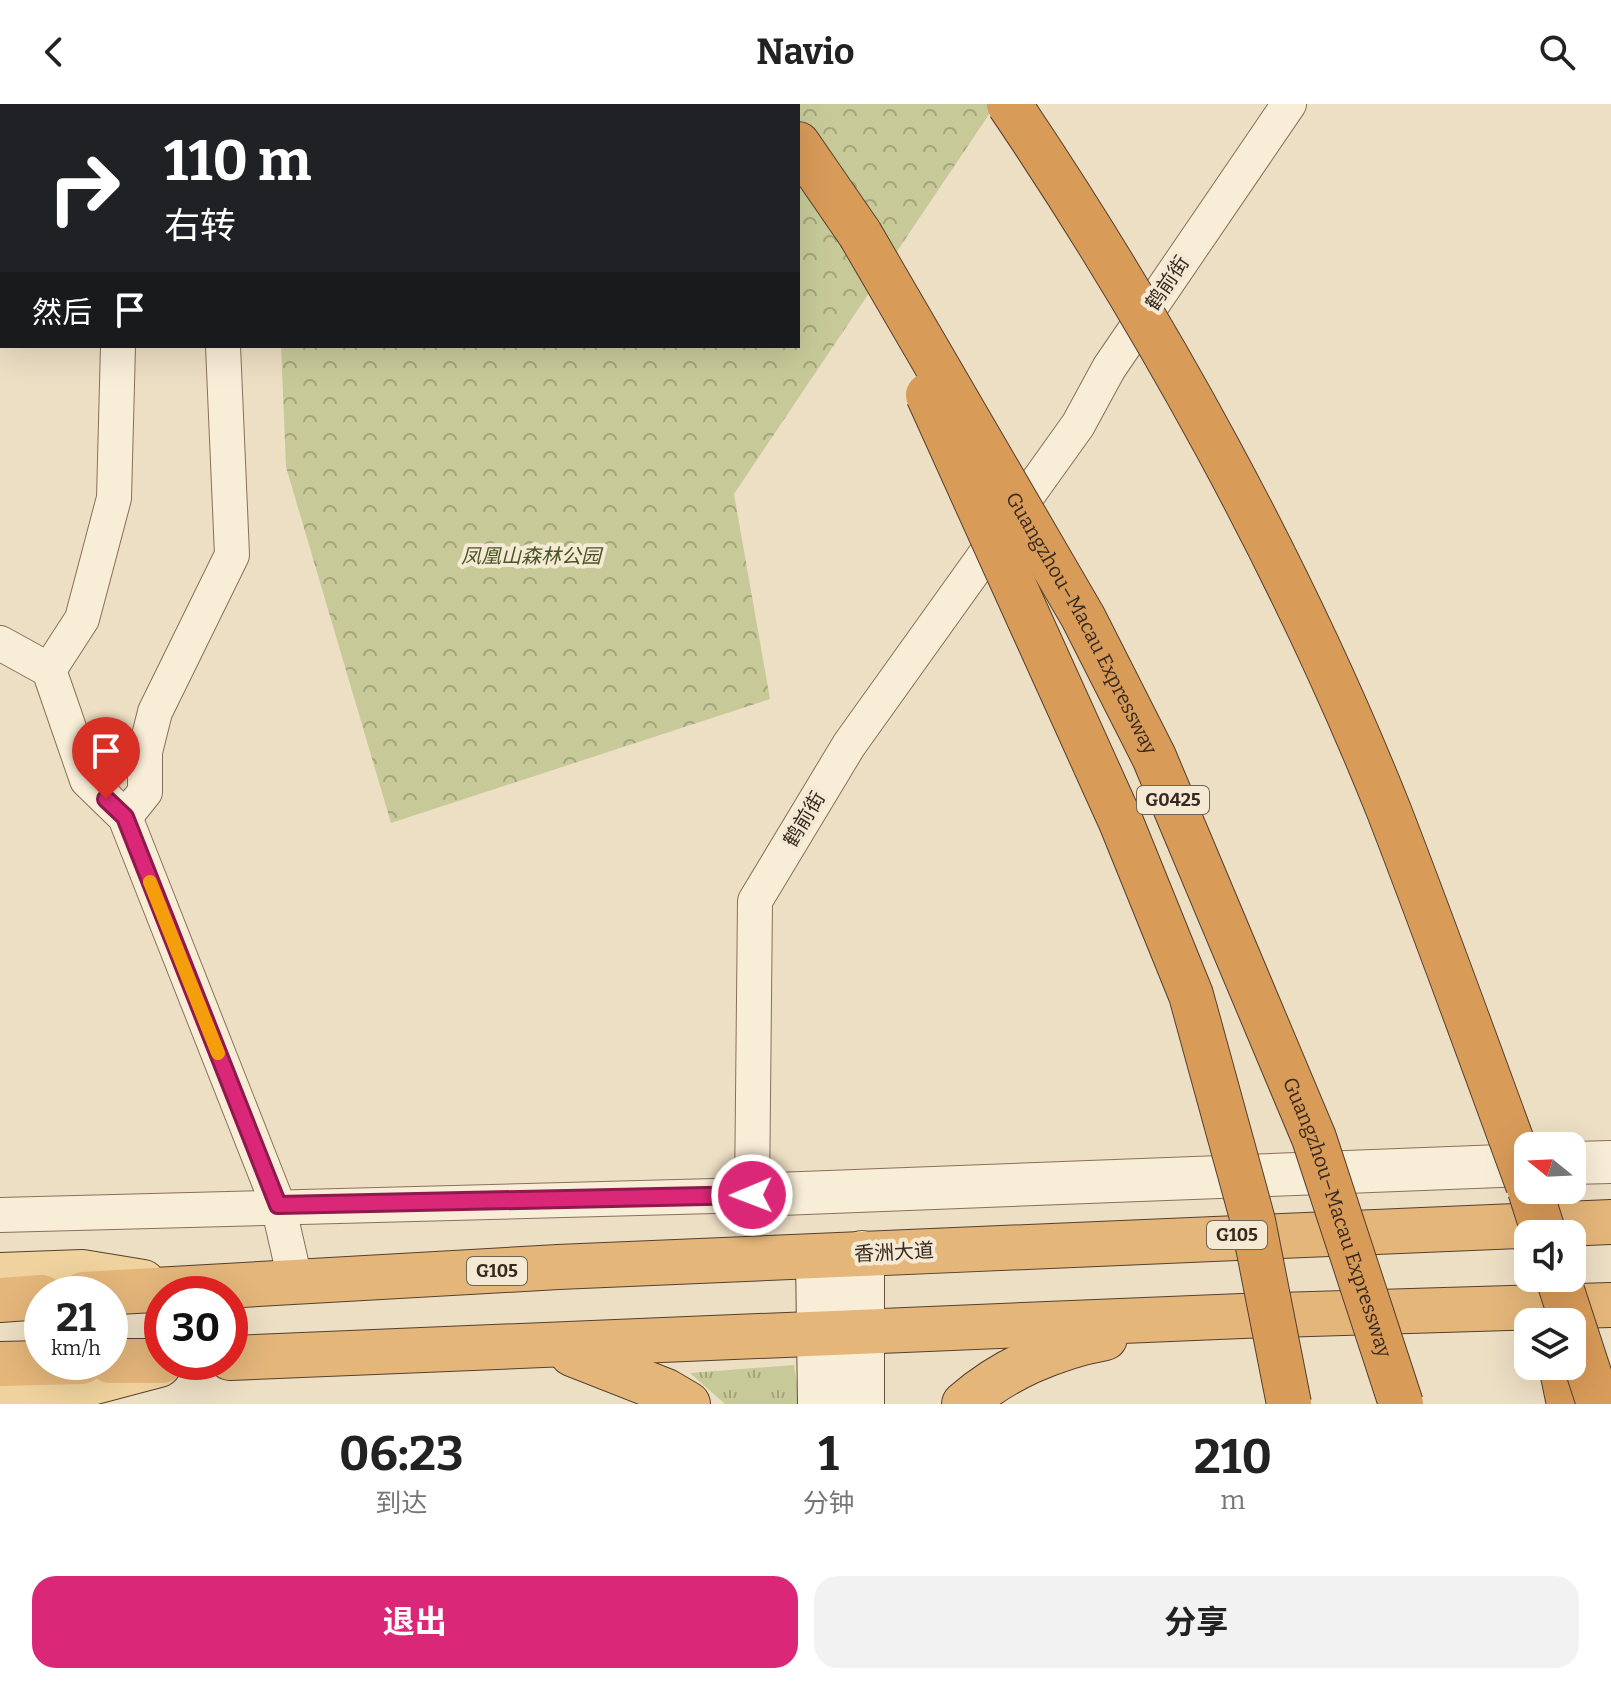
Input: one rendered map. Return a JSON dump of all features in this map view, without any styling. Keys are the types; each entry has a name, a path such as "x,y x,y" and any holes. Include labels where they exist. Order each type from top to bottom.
{"highway":[{"path":"1009,104 1067,190 1200,418 1300,609 1388,809 1514,1148"},
{"name":"Guangzhou–Macau Expressway","path":"800,147 860,234 1083,617 1154,757 1314,1138 1401,1404"},
{"path":"860,234 965,482 1121,822 1191,995 1253,1221 1289,1404"},
{"name":"香洲大道","path":"248,1286 862,1253 1611,1222"},
{"path":"1563,1292 1599,1404"},
{"path":"0,1300 24,1298"},
{"path":"248,1357 1242,1316 1611,1305"},
{"path":"964,1404 980,1390 1022,1365 1086,1342 1242,1316"},
{"path":"555,1347 666,1391 688,1404"},
{"path":"0,1364 24,1363"},
{"path":"1564,1380 1569,1404"}],"main road":[{"path":"862,1253 862,1404"},
{"path":"818,1256 820,1404"},
{"path":"0,1275 82,1272 144,1282"},
{"path":"0,1391 72,1388 144,1369"}],"street":[{"name":"鹤前街","path":"752,1195 755,901 849,745 1078,425 1109,368 1289,104"},
{"path":"49,670 82,619 114,498 118,348"},
{"path":"125,817 145,792 145,752 155,712 232,555 223,348"},
{"path":"0,643 49,670 87,780 125,817 278,1205 296,1284"},
{"path":"1586,1163 1611,1162"},
{"path":"0,1215 278,1205 752,1195 1514,1166"}],"green space":[{"name":"凤凰山森林公园","path":"800,104 996,104 734,494 770,699 391,823 286,467 281,348 800,348"},
{"path":"794,1365 800,1404 725,1404 690,1373"}],"slow traffic":[{"path":"150,882 218,1053"}],"route":[{"path":"106,799 125,817 278,1205 752,1195"}]}
